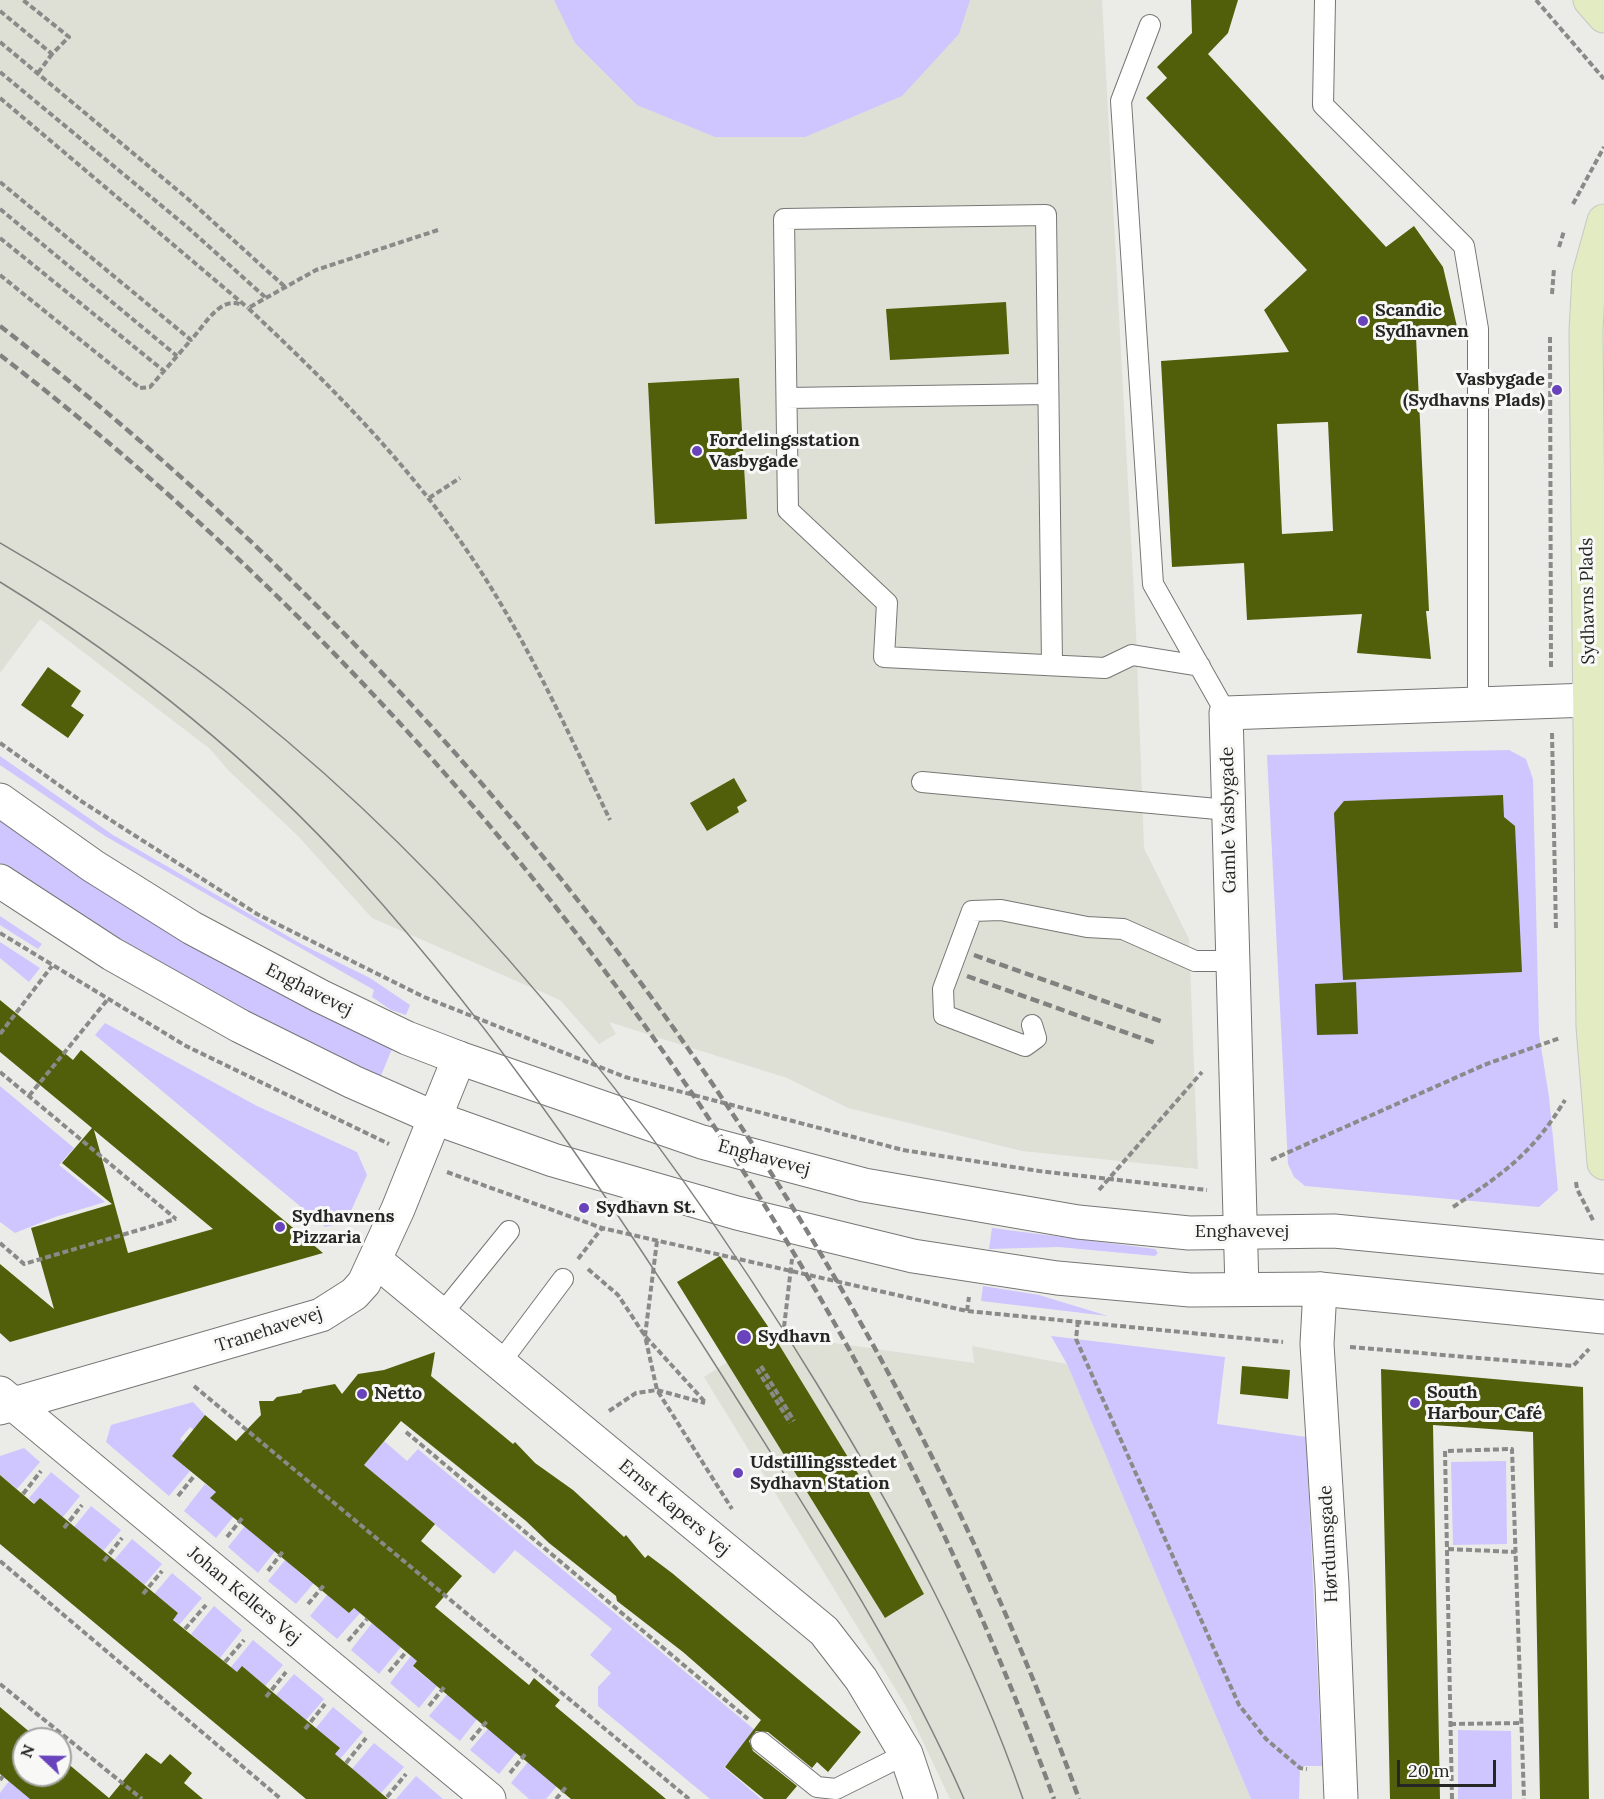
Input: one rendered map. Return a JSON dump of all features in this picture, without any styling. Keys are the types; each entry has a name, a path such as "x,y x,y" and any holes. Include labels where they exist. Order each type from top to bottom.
{"main road":[{"path":"1590,0 1604,16"},
{"name":"Sydhavns Plads","path":"1604,221 1589,275 1586,331 1593,1027 1604,1163"}],"street":[{"path":"1226,713 1588,700"},
{"name":"Gamle Vasbygade","path":"1226,713 1242,1289"},
{"name":"Enghavevej","path":"0,800 93,866 192,928 320,996 407,1038 459,1058 702,1142 852,1182 1078,1222 1138,1230 1334,1232 1604,1257"},
{"path":"0,881 80,934 240,1026 353,1082 435,1118 553,1160 795,1228 913,1256 1057,1278 1190,1290 1320,1289 1604,1317"},
{"name":"Tranehavevej","path":"5,1402 164,1361 321,1315 354,1294 364,1283 375,1260 459,1058"},
{"name":"Ernst Kapers Vej","path":"375,1260 824,1631 861,1679 906,1754 921,1799"},
{"name":"Hørdumsgade","path":"1320,1289 1317,1344 1341,1786"},
{"name":"Johan Kellers Vej","path":"5,1402 489,1799"}],"lane":[{"path":"1325,0 1323,105 1464,246 1478,329 1478,705"},
{"path":"1150,25 1121,101 1153,585 1226,713"},
{"path":"1052,663 1046,215 784,219 788,510 887,603 884,657 1052,663 1105,668 1132,655 1200,666"},
{"path":"787,398 1048,394"},
{"path":"922,782 1228,810"},
{"path":"1032,1025 1036,1038 1025,1046 944,1015 943,989 972,911 1001,910 1087,927 1123,929 1195,961 1233,961"},
{"path":"441,1315 509,1231"},
{"path":"500,1363 563,1279"},
{"path":"761,1742 817,1787 836,1789 906,1754"}],"path":[{"path":"23,0 69,37 38,73"},
{"path":"1536,0 1604,79"},
{"path":"0,11 52,54"},
{"path":"0,42 188,199 284,286"},
{"path":"0,72 186,225 265,297"},
{"path":"0,98 248,308 356,413 429,498 471,556 506,614 610,820"},
{"path":"0,182 191,340"},
{"path":"0,209 177,356"},
{"path":"248,308 284,286 339,260 438,230"},
{"path":"0,238 164,371"},
{"path":"0,275 140,388 150,387 224,304 234,302 248,308"},
{"path":"429,498 460,478"},
{"path":"0,743 81,801 256,914 424,997 614,1073 903,1150 1106,1179 1239,1184 1484,1065 1561,1038"},
{"path":"0,1034 52,966"},
{"path":"29,1096 108,999"},
{"path":"1078,1222 1106,1179 1235,1035"},
{"path":"0,1072 176,1219 24,1264 0,1243"},
{"path":"1450,1209 1503,1175 1522,1158 1538,1140 1566,1097"},
{"path":"580,1430 636,1393 657,1390 706,1403 645,1336 618,1295 578,1260 602,1228"},
{"path":"783,1336 795,1228"},
{"path":"657,1240 645,1336 657,1390 736,1517"},
{"path":"1078,1321 1076,1339 1239,1706 1266,1739 1300,1768 1341,1786"},
{"path":"164,1361 689,1799"},
{"path":"759,1368 792,1422"},
{"path":"406,1432 762,1731 761,1742"},
{"path":"1452,1799 1445,1451 1512,1449 1524,1799"},
{"path":"1448,1550 1515,1552"},
{"path":"0,1561 281,1799"},
{"path":"0,1684 142,1799"},
{"path":"1449,1724 1522,1723"},
{"path":"556,1799 567,1785"}],"shaded area":[{"path":"0,0 1102,0 1136,631 1144,848 1189,939 1198,1169 1022,1151 848,1108 787,1078 609,1022 616,1034 599,1044 560,1000 372,918 298,836 229,771 210,749 40,619 0,673"},
{"path":"554,0 970,0 959,34 902,96 805,137 715,137 637,105 575,43"},
{"path":"1509,750 1526,759 1533,779 1539,1034 1549,1097 1558,1190 1539,1207 1305,1186 1294,1177 1288,1164 1267,755"},
{"path":"0,756 113,835 303,945 370,978 410,1005 406,1015 391,1010 372,997 374,990 105,836 0,765"},
{"path":"0,821 94,885 191,944 290,998 392,1049 380,1078 233,1005 91,923 0,863"},
{"path":"0,916 42,944 38,949 0,925"},
{"path":"0,942 40,968 29,982 0,958"},
{"path":"105,1023 257,1106 357,1152 367,1175 346,1222 325,1227 95,1035"},
{"path":"0,1086 74,1148 59,1165 105,1202 55,1217 15,1233 0,1222"},
{"path":"992,1228 1155,1249 1158,1253 1155,1256 1059,1247 989,1249"},
{"path":"983,1286 1039,1295 1108,1316 981,1301"},
{"path":"772,1334 974,1363 972,1346 1067,1364 1251,1799 950,1799 907,1708 704,1377"},
{"path":"1051,1336 1225,1357 1217,1424 1306,1437 1322,1766 1300,1766 1299,1799 1251,1799 1067,1364"},
{"path":"193,1402 205,1415 194,1430 190,1427 180,1439 184,1442 172,1456 190,1471 169,1496 106,1442 111,1425"},
{"path":"384,1441 407,1461 418,1449 756,1731 724,1767 761,1799 710,1799 598,1706 598,1687 611,1673 590,1655 612,1629 515,1550 494,1574 364,1465"},
{"path":"24,1448 40,1462 17,1489 0,1475 0,1456"},
{"path":"1506,1461 1507,1544 1453,1545 1451,1462"},
{"path":"51,1472 80,1496 58,1523 40,1498 35,1504 29,1498"},
{"path":"205,1484 216,1492 211,1498 228,1513 238,1511 216,1538 184,1511"},
{"path":"91,1506 121,1530 98,1557 69,1533"},
{"path":"249,1521 251,1532 268,1546 279,1546 258,1573 228,1547"},
{"path":"132,1539 162,1564 139,1591 109,1566"},
{"path":"290,1554 291,1565 308,1580 318,1578 296,1604 268,1581"},
{"path":"172,1573 202,1598 179,1625 173,1619 178,1613 150,1599"},
{"path":"332,1589 332,1599 349,1613 354,1608 360,1613 337,1639 310,1616"},
{"path":"214,1606 242,1630 220,1658 191,1634"},
{"path":"372,1623 401,1647 379,1674 351,1650"},
{"path":"253,1640 283,1665 260,1692 242,1667 237,1672 231,1667"},
{"path":"411,1656 417,1661 413,1667 430,1681 435,1676 441,1681 419,1708 390,1683"},
{"path":"294,1674 324,1699 301,1726 299,1715 282,1700 271,1701"},
{"path":"451,1690 453,1700 470,1714 481,1714 460,1741 429,1716"},
{"path":"333,1707 363,1732 340,1759 311,1734"},
{"path":"492,1724 521,1747 499,1774 470,1750"},
{"path":"1458,1730 1511,1731 1512,1799 1458,1799"},
{"path":"374,1743 404,1767 381,1793 352,1769"},
{"path":"532,1757 561,1781 546,1799 529,1799 511,1783"},
{"path":"416,1776 443,1799 396,1799"},
{"path":"9,1781 12,1787 16,1787 30,1799 0,1799 0,1793"}],"building":[{"name":"Scandic Sydhavnen","path":"1191,0 1238,0 1228,33 1208,54 1386,247 1414,226 1443,267 1458,331 1416,337 1429,611 1426,611 1431,659 1357,653 1362,614 1247,620 1244,563 1172,567 1161,361 1289,352 1264,310 1307,270 1146,98 1167,78 1157,67 1192,33","holes":["1328,422 1333,531 1282,534 1277,424"]},
{"path":"1006,302 1009,354 890,360 886,309"},
{"name":"Fordelingsstation Vasbygade","path":"739,378 747,519 655,524 648,383"},
{"path":"48,667 81,691 71,706 84,715 68,738 21,705"},
{"path":"734,778 747,801 737,807 739,812 707,831 690,803"},
{"path":"1503,795 1504,817 1515,826 1522,972 1343,980 1334,813 1344,801"},
{"path":"1356,982 1358,1034 1317,1035 1315,984"},
{"path":"0,1000 73,1060 81,1050 323,1253 10,1342 0,1333 0,1264 54,1309 31,1228 112,1204 62,1163 92,1128 0,1052","holes":["94,1130 213,1229 128,1253"]},
{"path":"720,1256 767,1325 865,1485 924,1594 885,1618 677,1282"},
{"path":"435,1352 431,1376 513,1444 515,1442 535,1463 573,1490 624,1537 626,1535 645,1558 648,1555 672,1573 861,1732 828,1772 817,1762 812,1768 768,1732 756,1731 749,1741 753,1751 797,1786 786,1799 764,1799 725,1767 761,1720 683,1652 617,1601 616,1596 549,1543 526,1521 401,1421 364,1465 435,1524 421,1541 462,1576 435,1607 529,1685 534,1678 560,1700 555,1706 666,1799 571,1799 413,1666 417,1661 354,1608 349,1613 210,1498 216,1492 172,1456 205,1415 236,1441 261,1415 259,1401 273,1401 277,1397 335,1384 342,1394 358,1374 384,1370"},
{"path":"1242,1366 1290,1370 1288,1399 1240,1394"},
{"path":"1381,1369 1583,1387 1589,1799 1540,1799 1533,1432 1433,1425 1440,1799 1390,1799"},
{"path":"0,1475 34,1504 40,1498 178,1613 173,1620 237,1672 242,1666 340,1748 335,1754 388,1799 306,1799 0,1544"},
{"path":"0,1707 24,1727 12,1727 12,1784 0,1774"},
{"path":"146,1753 161,1764 170,1754 192,1773 184,1783 203,1799 30,1799 16,1787 72,1787 72,1767 109,1798"}],"tram line":[{"path":"0,543 96,601 158,642 248,709 332,781 412,857 489,937 561,1021 696,1199 758,1290 847,1434 904,1535 957,1638 1003,1744 1023,1799"},
{"path":"0,582 97,646 190,717 234,754 277,794 358,877 464,1002 514,1067 608,1201 772,1455 832,1551 888,1648 941,1748 964,1799"}],"railway":[{"path":"0,326 177,474 344,634 500,805 643,986 774,1177 891,1377 993,1585 1079,1799"},
{"path":"0,355 174,499 337,656 488,824 628,1003 755,1191 869,1387 969,1590 1054,1799"},
{"path":"974,955 1163,1022"},
{"path":"967,976 1155,1043"}],"place":[{"name":"Scandic Sydhavnen","path":"1363,321"},
{"name":"Vasbygade (Sydhavns Plads)","path":"1557,390"},
{"name":"Fordelingsstation Vasbygade","path":"697,451"},
{"name":"Sydhavn St.","path":"584,1208"},
{"name":"Sydhavnens Pizzaria","path":"280,1227"},
{"name":"Sydhavn","path":"744,1337"},
{"name":"Netto","path":"362,1394"},
{"name":"South Harbour Café","path":"1415,1403"},
{"name":"Udstillingsstedet Sydhavn Station","path":"738,1473"}]}
